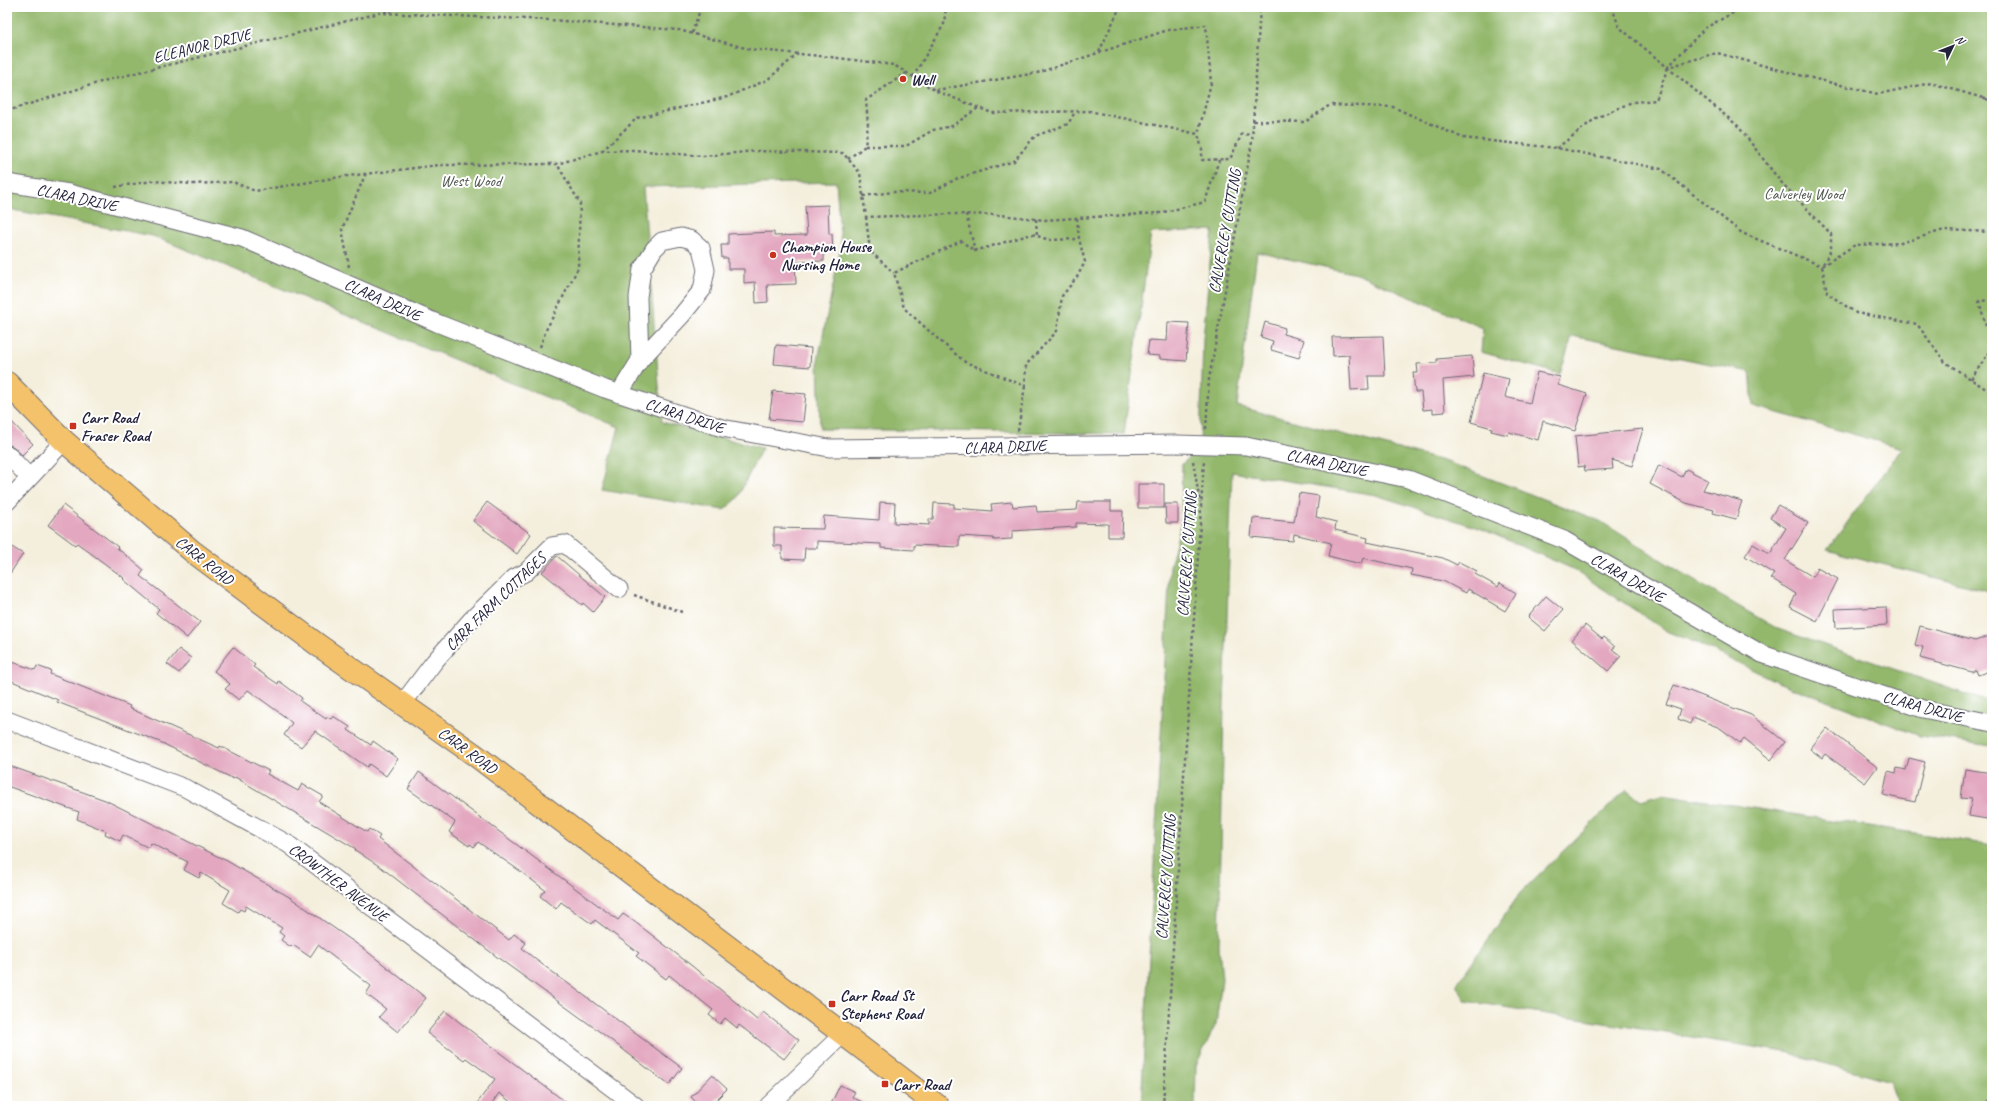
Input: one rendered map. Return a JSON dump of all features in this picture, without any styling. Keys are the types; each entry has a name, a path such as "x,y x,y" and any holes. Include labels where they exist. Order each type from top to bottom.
{"main road":[{"name":"CARR ROAD","path":"7,383 64,441 192,551 318,645 403,703 475,755 844,1033 938,1106"}],"street":[{"name":"CLARA DRIVE","path":"7,183 69,193 95,199 242,238 437,323 619,394 722,428 829,448 942,448 1183,444 1246,446 1408,479 1564,540 1762,654 1923,709 1992,723"},
{"path":"619,394 640,360 682,315 702,290 706,270 701,248 692,240 681,237 662,241 654,249 642,269 638,297 640,360"},
{"path":"7,502 64,441"},
{"path":"7,454 29,477"},
{"name":"CARR FARM COTTAGES","path":"403,703 434,662 471,620 514,578 526,572 552,546 565,544 619,589"},
{"name":"CROWTHER AVENUE","path":"7,720 185,788 288,844 636,1106"},
{"path":"768,1106 844,1033"}],"path":[{"name":"ELEANOR DRIVE","path":"7,111 107,80 404,7"},
{"path":"692,34 701,7"},
{"path":"913,77 944,24 946,7"},
{"path":"1099,53 1120,7"},
{"name":"CALVERLEY CUTTING","path":"1205,432 1209,379 1252,135 1260,7"},
{"path":"1612,7 1619,27 1738,126 1780,181 1831,234 1831,250 1822,266 1827,293 1856,313 1917,324 1945,362 1992,393"},
{"path":"1556,148 1596,118 1632,102 1656,100 1668,67 1705,28 1744,7"},
{"path":"384,13 550,20 679,30 749,49 894,65 936,91 992,113 1088,111 1133,119 1198,134"},
{"path":"936,91 1037,73 1168,30 1206,25 1211,83 1198,134 1202,149 1202,160 1230,159 1242,134 1252,135"},
{"path":"1668,67 1717,53 1878,94 1931,83 1992,101"},
{"path":"602,151 637,118 727,96 740,91 767,80 798,54"},
{"path":"865,146 868,125 866,100 906,73"},
{"path":"1983,98 1992,97"},
{"path":"1253,121 1305,122 1330,105 1393,107 1463,138 1556,148 1661,169 1742,233 1822,266"},
{"path":"848,159 865,146 906,146 933,130 952,126 978,108"},
{"path":"863,196 893,192 930,193 956,179 1014,161 1035,136 1068,124 1075,112"},
{"path":"95,199 110,188 152,181 193,184 232,182 255,191 366,173 439,164 557,164 602,151 633,150 702,156 756,151 843,153 860,173 870,251 894,273 904,308 964,362 1025,386"},
{"path":"866,218 966,214 1000,215 1036,219 1160,214 1205,202 1219,160"},
{"path":"534,361 546,330 578,268 580,203 557,164"},
{"path":"352,286 342,230 366,173"},
{"path":"966,214 975,251"},
{"path":"1015,446 1025,386 1026,365 1057,332 1062,296 1077,277 1085,262 1079,239 1077,218"},
{"path":"1036,219 1037,236"},
{"path":"1822,266 1855,245 1901,243 1944,230 1992,232"},
{"path":"975,251 1032,234 1049,240 1079,239"},
{"path":"894,273 902,271 961,241 975,251"},
{"path":"1971,379 1992,348 1979,301 1992,300"},
{"path":"1183,444 1201,508"},
{"name":"CALVERLEY CUTTING","path":"1163,1106 1204,455"},
{"path":"636,596 682,612"},
{"path":"1982,1106 1992,1100"}],"green space":[{"name":"West Wood","path":"7,7 1992,7 1992,592 1827,550 1902,448 1753,406 1750,372 1572,336 1560,374 1481,352 1483,328 1356,274 1257,252 1237,406 1447,462 1600,521 1693,580 1778,629 1980,699 1992,701 1992,746 1920,736 1780,683 1697,643 1668,632 1573,569 1482,529 1376,495 1232,472 1224,705 1219,947 1222,979 1216,1024 1196,1065 1195,1106 1141,1106 1170,567 1181,523 1182,464 1200,448 1203,339 1213,230 1151,233 1124,434 820,429 818,360 841,246 836,182 643,187 662,422 762,448 737,499 724,510 602,490 619,427 153,236 7,209"},
{"path":"1627,789 1641,800 1662,794 1992,845 1992,1106 1898,1106 1890,1082 1785,1052 1466,1001 1456,985 1521,892"}],"building":[{"name":"Champion House Nursing Home","path":"828,205 829,234 832,234 833,252 824,252 824,261 795,262 796,284 767,285 768,302 756,303 755,282 744,283 744,269 728,269 728,258 722,258 721,245 728,245 728,234 774,232 774,236 807,235 805,206"},
{"path":"1168,322 1189,323 1186,361 1160,359 1160,356 1147,355 1149,340 1167,341"},
{"path":"1265,322 1285,328 1283,334 1304,340 1299,358 1271,350 1273,341 1261,337"},
{"path":"1383,336 1385,376 1368,376 1369,389 1351,390 1349,355 1333,356 1332,337"},
{"path":"776,345 811,348 810,367 774,364"},
{"path":"1472,356 1474,377 1443,380 1445,412 1433,413 1433,409 1423,410 1421,392 1415,392 1413,373 1418,373 1417,364 1437,363 1437,359"},
{"path":"1537,372 1560,377 1558,385 1587,394 1575,431 1543,421 1538,440 1509,432 1508,435 1491,431 1492,428 1471,422 1483,373 1509,379 1505,397 1530,403"},
{"path":"773,391 806,394 803,422 769,419"},
{"path":"7,417 33,444 22,455 14,447 7,444"},
{"path":"1643,429 1632,466 1612,460 1613,469 1585,471 1584,466 1578,467 1575,436"},
{"path":"1659,465 1682,477 1686,469 1708,480 1703,490 1742,501 1736,519 1713,513 1714,510 1686,503 1650,484"},
{"path":"1138,484 1164,484 1164,508 1138,508"},
{"path":"1299,493 1319,496 1316,517 1336,522 1335,530 1368,538 1367,542 1443,558 1457,565 1459,562 1477,571 1475,574 1498,587 1500,583 1516,593 1505,611 1468,589 1466,593 1443,581 1411,575 1412,569 1363,558 1361,564 1328,556 1331,543 1294,534 1293,541 1251,537 1253,518 1294,522"},
{"path":"487,502 531,534 517,554 473,521"},
{"path":"880,502 895,503 894,523 929,525 929,519 933,519 934,503 954,504 954,508 992,511 991,504 1012,502 1013,507 1036,505 1037,512 1077,510 1078,502 1111,502 1111,511 1123,511 1122,537 1108,537 1108,524 1076,523 1076,527 1012,531 1012,539 994,540 993,538 959,536 959,547 914,545 914,550 881,548 881,544 817,541 817,548 805,548 804,560 782,559 782,546 774,546 774,528 823,529 824,516 879,520"},
{"path":"1165,504 1178,504 1178,523 1166,523"},
{"path":"63,505 118,547 117,548 144,570 140,576 200,622 187,638 156,613 159,609 123,579 124,578 77,543 75,545 48,525"},
{"path":"1778,505 1808,523 1785,560 1813,577 1817,568 1838,579 1817,621 1790,607 1796,594 1771,578 1774,574 1745,556 1753,544 1770,554 1786,528 1770,518"},
{"path":"7,544 23,554 7,578"},
{"path":"557,556 605,597 593,612 583,603 582,605 542,572"},
{"path":"1546,596 1563,610 1545,631 1528,617"},
{"path":"1886,607 1887,625 1836,628 1835,609"},
{"path":"1585,625 1602,639 1604,637 1615,647 1612,649 1621,656 1608,671 1572,640"},
{"path":"1920,626 1975,641 1992,635 1992,670 1978,675 1976,670 1972,672 1920,658 1923,647 1915,645"},
{"path":"233,647 255,665 253,667 278,684 279,681 302,698 300,701 326,719 327,717 331,719 333,716 350,727 348,730 371,745 373,741 398,759 386,776 369,764 367,767 315,731 301,747 284,735 292,723 284,716 248,690 239,700 225,689 230,684 214,671"},
{"path":"179,649 191,658 179,673 167,664"},
{"path":"7,660 35,670 37,666 51,671 50,674 130,706 129,708 219,748 220,746 269,771 267,774 298,791 302,784 323,796 319,802 367,832 369,829 380,836 378,839 509,940 514,934 526,943 522,948 535,959 682,1068 669,1085 607,1037 497,957 382,868 355,850 356,849 235,777 234,779 160,742 57,702 58,700 7,679"},
{"path":"1674,685 1751,715 1785,742 1771,760 1744,738 1740,743 1720,728 1693,717 1690,724 1678,719 1681,709 1666,704"},
{"path":"1827,728 1877,767 1865,783 1825,754 1822,758 1810,749"},
{"path":"1909,758 1925,762 1915,802 1883,795 1888,771 1896,773 1897,768 1906,770"},
{"path":"7,765 105,800 227,861 291,898 364,949 426,998 398,1032 379,1017 386,1009 366,994 371,986 318,945 310,957 293,945 291,947 281,940 284,936 279,932 282,928 246,906 244,911 240,909 238,912 223,903 230,890 201,873 199,878 184,870 188,862 151,843 149,848 123,835 120,841 105,834 106,831 77,819 79,812 7,786"},
{"path":"1965,769 1992,773 1987,819 1969,816 1972,799 1961,798"},
{"path":"419,772 618,920 623,914 635,922 692,966 757,1020 763,1012 799,1040 784,1059 739,1025 737,1028 725,1018 720,1024 709,1015 713,1010 669,975 666,979 636,956 639,953 595,920 592,924 561,902 556,909 540,896 545,890 520,871 478,842 474,847 470,844 469,846 449,832 455,822 408,789"},
{"path":"445,1011 571,1106 516,1106 499,1093 490,1106 475,1106 495,1079 466,1058 464,1060 427,1033"},
{"path":"712,1075 727,1089 710,1106 700,1106 691,1097"},
{"path":"840,1085 855,1092 852,1097 870,1106 830,1106"}],"place":[{"name":"Well","path":"903,79"},
{"name":"Champion House Nursing Home","path":"773,255"},
{"name":"Carr Road Fraser Road","path":"73,426"},
{"name":"Carr Road St Stephens Road","path":"832,1004"},
{"name":"Carr Road","path":"885,1084"}],"park label":[{"name":"Calverley Wood","path":"1804,193"}]}
